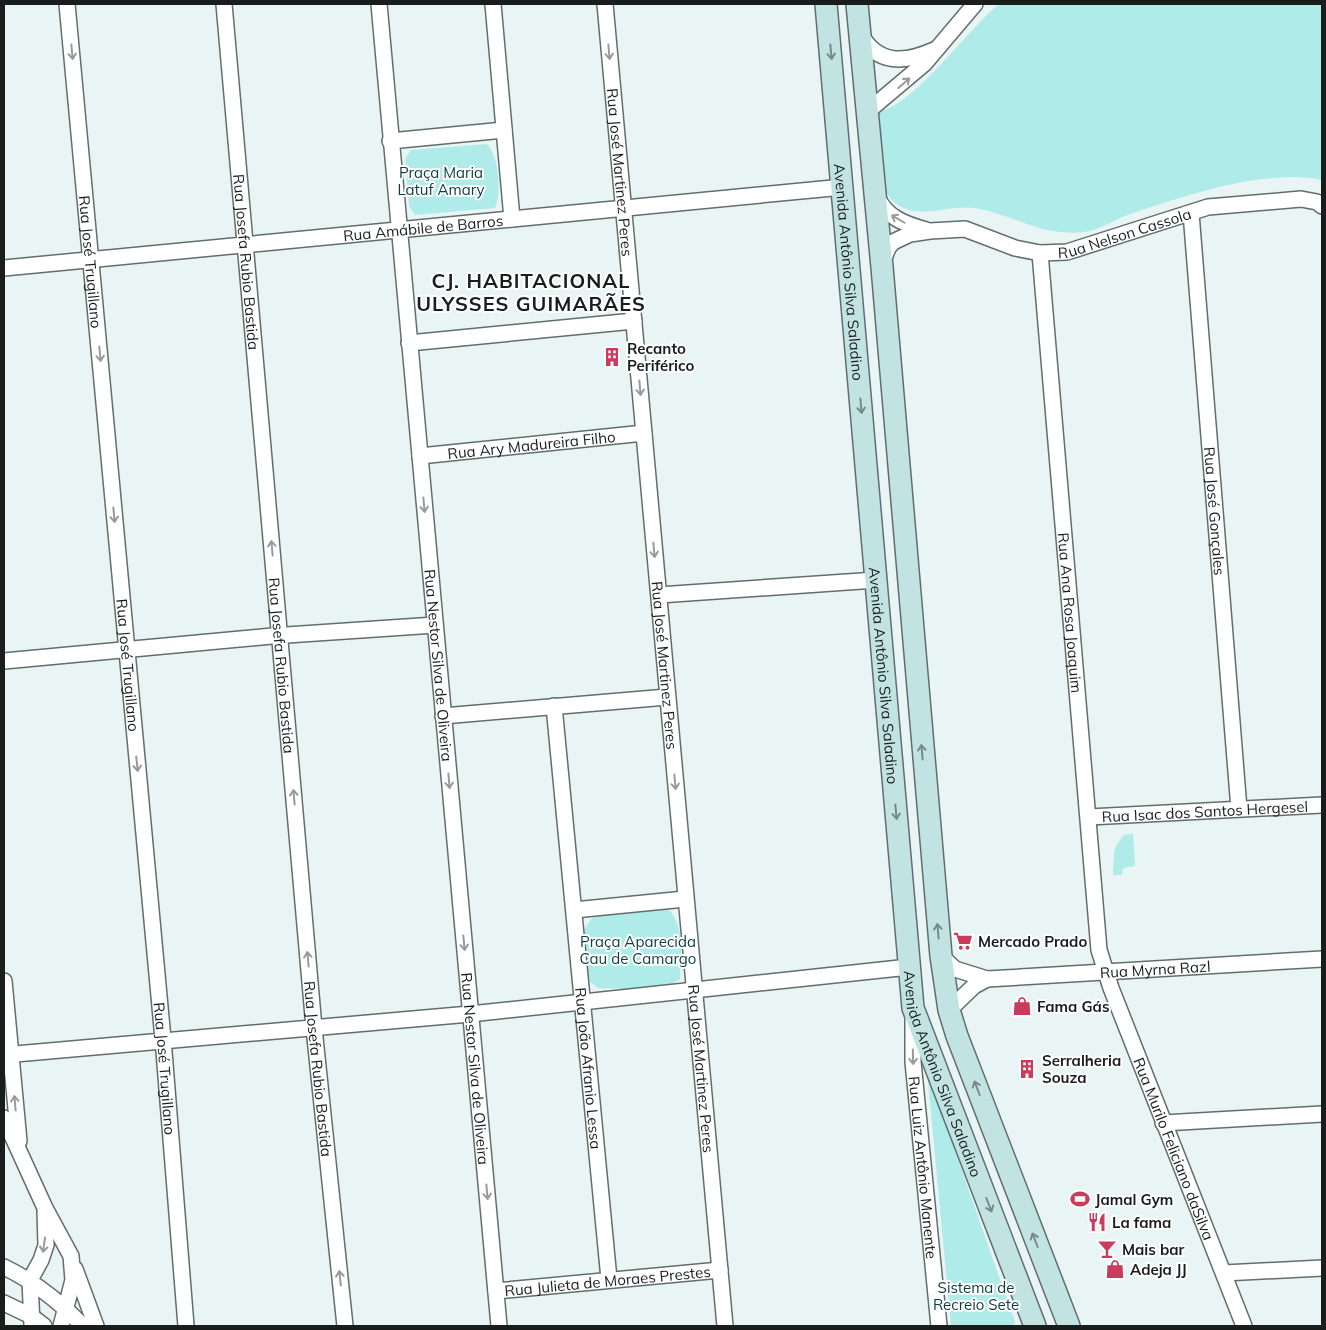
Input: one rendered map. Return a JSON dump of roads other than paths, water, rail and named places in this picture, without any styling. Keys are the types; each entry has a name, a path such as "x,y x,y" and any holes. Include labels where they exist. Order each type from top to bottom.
{"main road":[{"name":"Avenida Antônio Silva Saladino","path":"826,4 913,1008 1035,1326"},
{"name":"Avenida Antônio Silva Saladino","path":"857,4 876,194 940,956 949,1010 1069,1326"},
{"path":"1046,1326 1052,1320 1054,1312 1052,1285"}],"street":[{"name":"Rua José Trugillano","path":"67,4 126,651 164,1039 186,1326"},
{"name":"Rua Josefa Rubio Bastida","path":"224,4 314,1028 345,1326"},
{"name":"Rua Nestor Silva de Oliveira","path":"379,4 499,1326"},
{"path":"493,4 512,219"},
{"name":"Rua José Martinez Peres","path":"605,4 725,1326"},
{"path":"868,112 925,63 975,4"},
{"path":"859,32 873,50 880,55 892,59 906,60 935,50"},
{"path":"390,141 504,130"},
{"name":"Rua Amábile de Barros","path":"4,268 842,187"},
{"name":"Rua Nelson Cassola","path":"876,194 881,205 899,221 930,231"},
{"name":"Rua Nelson Cassola","path":"882,267 888,248 893,242 910,234 930,231 965,230 1015,248 1040,253 1066,252 1208,207 1301,199 1316,202 1322,206"},
{"name":"Rua José Gonçales","path":"1190,213 1239,809"},
{"name":"Rua Ana Rosa Joaquim","path":"1040,253 1099,950 1105,971"},
{"path":"409,343 634,321"},
{"name":"Rua Ary Madureira Filho","path":"420,456 644,433"},
{"path":"658,595 876,580"},
{"path":"4,661 279,636 436,626"},
{"path":"443,716 667,697"},
{"name":"Rua João Afranio Lessa","path":"554,706 609,1280"},
{"name":"Rua Isac dos Santos Hergesel","path":"1089,817 1322,805"},
{"path":"574,910 686,899"},
{"name":"Rua Myrna Razl","path":"940,956 954,969 988,979 1322,960"},
{"path":"6,1058 164,1039 314,1028 694,992 910,967"},
{"name":"Rua Murilo Feliciano daSilva","path":"1105,971 1244,1326"},
{"name":"Rua Myrna Razl","path":"949,1010 974,986 988,979"},
{"path":"4,981 6,1058 20,1152"},
{"name":"Rua Luiz Antônio Manente","path":"913,1008 913,1062 939,1326"},
{"path":"1163,1123 1322,1114"},
{"path":"4,1118 45,1208 71,1256 96,1326"},
{"path":"31,1321 30,1280 41,1260 46,1245 45,1208"},
{"path":"61,1326 73,1280 71,1256"},
{"path":"4,1267 30,1280 66,1308 83,1326"},
{"path":"1224,1273 1322,1268"},
{"name":"Rua Julieta de Moraes Prestes","path":"496,1291 720,1270"},
{"path":"4,1304 31,1321 44,1326"}],"place":[{"name":"Recanto Periférico","path":"612,357"},
{"name":"Mercado Prado","path":"963,941"},
{"name":"Fama Gás","path":"1022,1006"},
{"name":"Serralheria Souza","path":"1027,1069"},
{"name":"Jamal Gym","path":"1080,1199"},
{"name":"La fama","path":"1097,1222"},
{"name":"Mais bar","path":"1107,1249"},
{"name":"Adeja JJ","path":"1115,1269"}],"district":[{"name":"CJ. HABITACIONAL ULYSSES GUIMARÃES","path":"531,292"}],"park label":[{"name":"Praça Maria Latuf Amary","path":"441,180"},
{"name":"Praça Aparecida Cau de Camargo","path":"638,950"},
{"name":"Sistema de Recreio Sete","path":"976,1296"}]}
